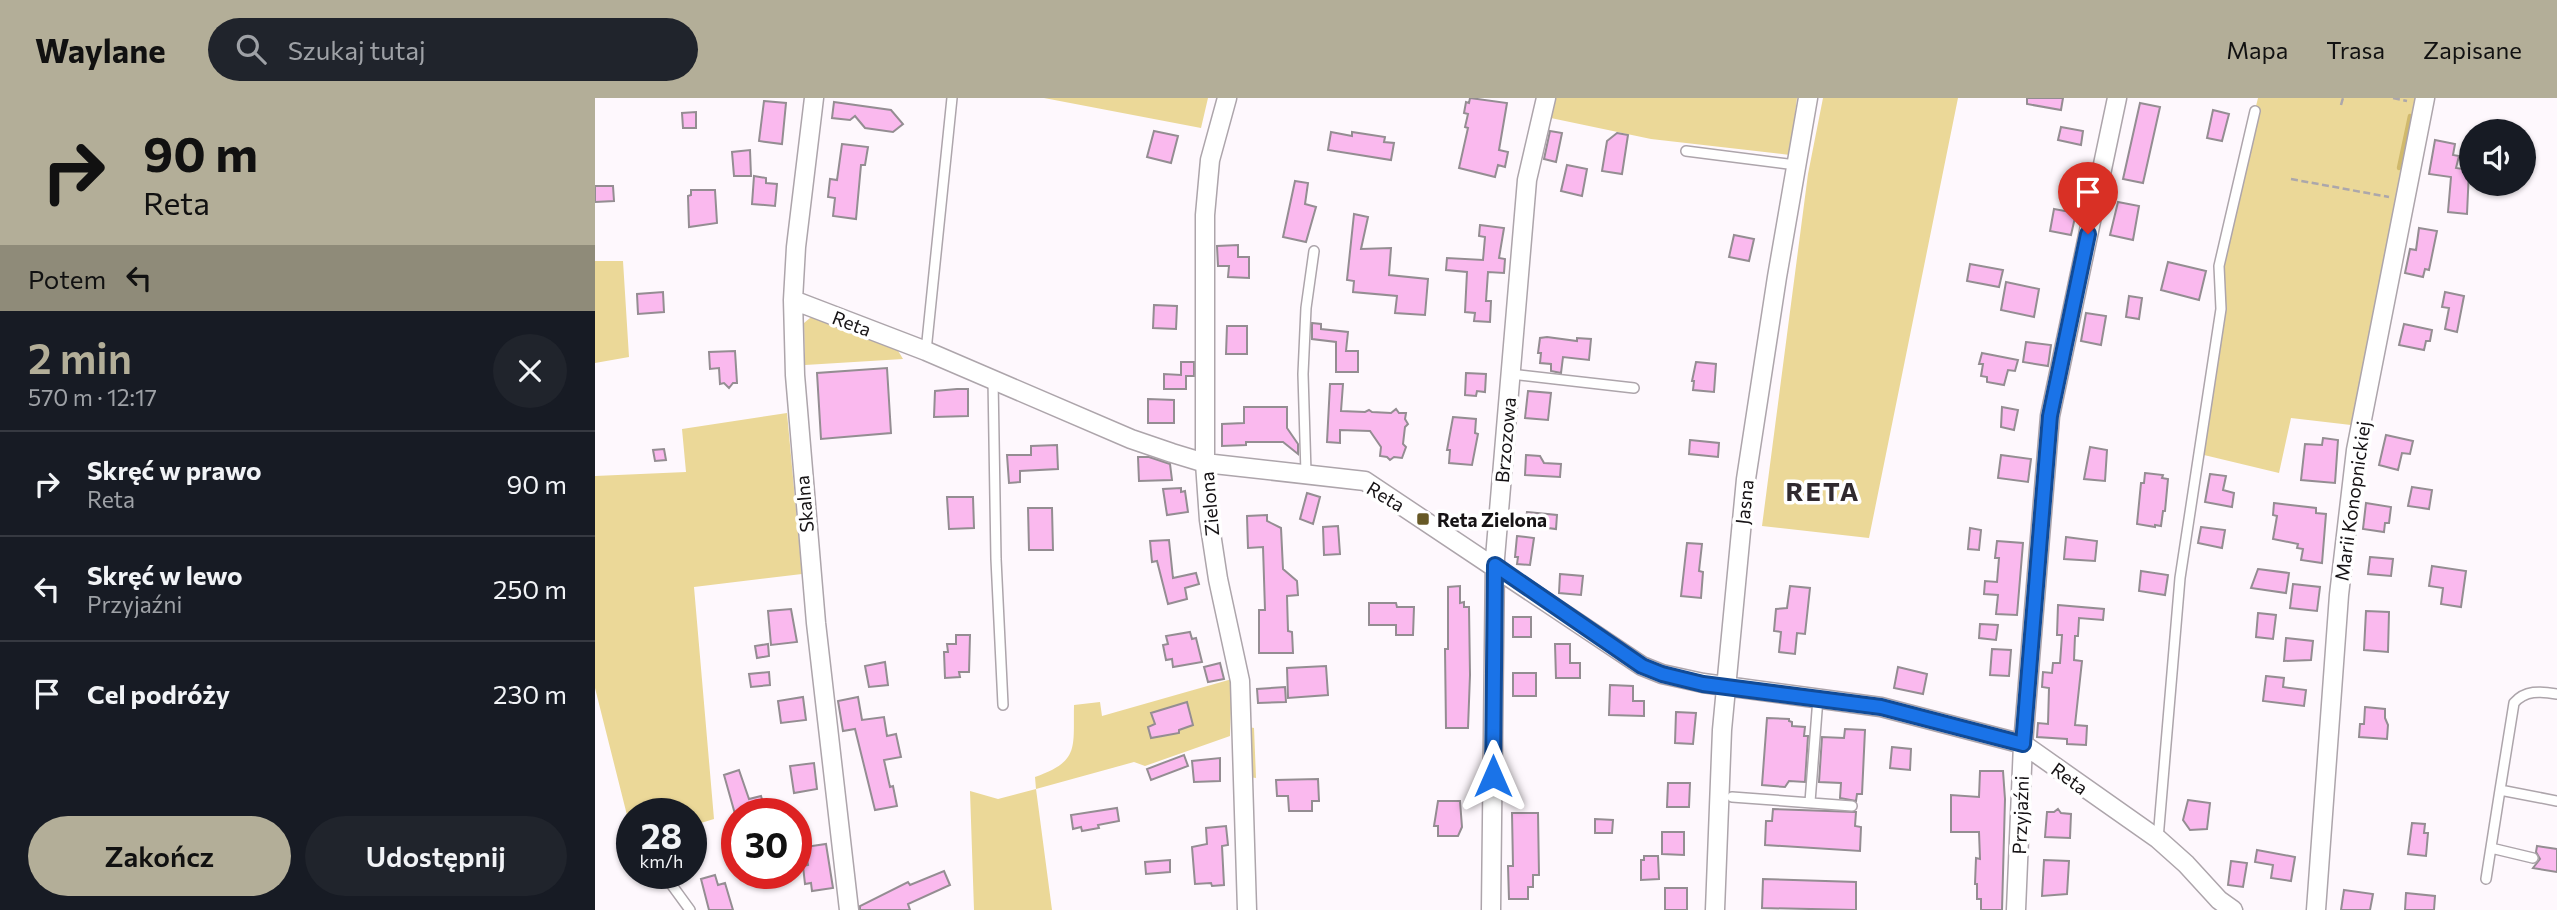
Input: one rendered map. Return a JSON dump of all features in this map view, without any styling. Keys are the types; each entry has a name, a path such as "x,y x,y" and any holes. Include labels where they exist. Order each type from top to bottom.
{"street":[{"name":"Skalna","path":"814,98 796,247 793,300 801,472 828,742 849,910"},
{"name":"Zielona","path":"1227,98 1210,160 1205,215 1205,463 1209,520 1218,579 1240,681 1247,910"},
{"name":"Brzozowa","path":"1492,910 1495,565 1527,180 1546,98"},
{"name":"Jasna","path":"1715,910 1721,730 1746,479 1808,98"},
{"name":"Przyjaźni","path":"2016,910 2023,744 2050,416 2117,98"},
{"name":"Marii Konopnickiej","path":"2316,910 2339,595 2356,450 2425,98"},
{"name":"Reta","path":"793,300 926,351 1131,439 1205,463 1365,481 1495,565 1642,666 1686,680 1726,687 1881,707 2023,744 2158,839 2186,864 2219,900 2233,910"}],"lane":[{"path":"926,351 952,98"},
{"path":"2158,839 2180,578 2221,309 2219,266 2255,111"},
{"path":"1686,151 1796,165"},
{"path":"1306,473 1303,374 1306,308 1314,251"},
{"path":"1511,374 1634,388"},
{"path":"993,379 996,559 1003,705"},
{"path":"2486,879 2514,704 2520,696 2532,692 2557,694"},
{"path":"1810,803 1818,698"},
{"path":"2500,790 2557,801"},
{"path":"1732,797 1852,806"},
{"path":"2491,848 2533,858"},
{"path":"675,889 690,910"}],"path":[{"path":"2341,106 2343,98"},
{"path":"2291,179 2406,200"}],"shaded area":[{"path":"1044,98 1208,98 1201,128"},
{"path":"1551,98 1797,98 1790,155 1651,139 1546,117"},
{"path":"1823,98 1958,98 1869,538 1762,526 1808,174"},
{"path":"2258,98 2425,98 2351,425 2291,418 2279,473 2204,455 2225,318 2224,256 2229,214"},
{"path":"595,261 623,261 629,357 595,363"},
{"path":"810,318 821,318 897,349 903,359 805,365 804,323"},
{"path":"787,413 802,574 694,587 714,819 707,821 707,798 623,798 595,688 595,476 686,472 682,429"},
{"path":"1232,679 1230,736 1145,766 1134,762 1036,789 1035,777 1060,765 1071,751 1074,705 1100,702 1102,716"},
{"path":"1249,727 1254,728 1256,778 1249,777"},
{"path":"1036,789 1052,910 974,910 970,791 998,799"}],"building":[{"path":"1470,98 1507,103 1499,150 1508,152 1505,167 1498,165 1495,177 1459,168 1468,128 1465,127 1468,114 1464,113 1466,102 1469,103"},
{"path":"2027,98 2063,98 2061,110 2027,104"},
{"path":"764,101 786,103 782,144 759,141"},
{"path":"834,102 891,110 903,124 893,132 865,128 855,116 850,120 832,118"},
{"path":"2140,103 2160,107 2143,183 2123,179"},
{"path":"2213,110 2229,114 2222,141 2207,138"},
{"path":"696,112 696,128 683,128 682,113"},
{"path":"2061,127 2083,131 2081,145 2058,140"},
{"path":"1154,131 1178,136 1171,163 1147,157"},
{"path":"1550,131 1562,133 1556,162 1544,159"},
{"path":"1331,132 1385,137 1384,142 1394,143 1391,160 1328,150"},
{"path":"1617,133 1628,135 1622,174 1602,171 1607,141"},
{"path":"2435,140 2455,144 2453,155 2459,156 2456,168 2459,168 2459,196 2468,196 2467,214 2448,212 2451,177 2429,174"},
{"path":"842,144 868,147 865,165 861,165 856,219 833,216 835,198 828,197 830,179 837,180"},
{"path":"750,150 751,176 734,176 732,152"},
{"path":"1567,165 1587,169 1582,196 1561,191"},
{"path":"754,176 766,178 766,183 777,184 775,206 752,204"},
{"path":"1295,181 1308,183 1305,204 1316,207 1306,242 1283,237"},
{"path":"595,186 613,186 614,201 595,202"},
{"path":"691,190 715,190 717,223 689,227 688,196 691,195"},
{"path":"2118,202 2139,206 2133,240 2110,235"},
{"path":"2054,209 2076,213 2071,235 2050,231"},
{"path":"1354,214 1368,217 1361,249 1391,248 1389,275 1428,279 1425,315 1395,313 1397,296 1353,292 1354,281 1347,280"},
{"path":"1480,225 1504,228 1499,258 1505,259 1504,273 1488,272 1486,301 1491,301 1490,322 1474,321 1475,313 1465,312 1467,272 1446,270 1447,258 1483,260 1485,237 1479,236"},
{"path":"2419,228 2437,231 2429,270 2425,269 2423,277 2405,273 2410,249 2416,250"},
{"path":"1734,235 1754,239 1749,261 1729,257"},
{"path":"1238,245 1238,257 1249,257 1249,278 1228,277 1229,266 1218,266 1217,246"},
{"path":"2168,262 2206,271 2199,300 2161,290"},
{"path":"1970,264 2003,270 1999,287 1967,281"},
{"path":"2006,282 2039,289 2034,317 2001,310"},
{"path":"663,292 664,312 638,314 637,294"},
{"path":"2445,292 2464,296 2457,332 2445,329 2449,308 2442,307"},
{"path":"2129,296 2142,298 2139,319 2126,317"},
{"path":"1154,305 1177,306 1176,329 1153,328"},
{"path":"2086,313 2106,316 2101,345 2081,341"},
{"path":"1312,323 1321,324 1321,329 1348,332 1346,351 1358,351 1358,372 1336,372 1336,342 1312,339"},
{"path":"2404,324 2432,330 2430,341 2426,341 2424,350 2399,345"},
{"path":"1227,326 1247,326 1247,354 1226,354"},
{"path":"1540,338 1577,341 1577,338 1591,339 1589,360 1563,357 1561,373 1551,371 1551,364 1540,363 1541,353 1538,353"},
{"path":"2026,342 2051,345 2048,366 2023,362"},
{"path":"735,351 737,383 733,383 729,388 724,383 720,384 719,368 710,369 709,352"},
{"path":"1982,353 2018,360 2015,371 2008,370 2004,385 1987,382 1987,377 1981,376 1983,364 1979,364"},
{"path":"1181,362 1194,362 1194,376 1186,376 1186,389 1164,389 1164,374 1181,375"},
{"path":"1696,362 1716,364 1714,392 1693,390"},
{"path":"887,368 891,433 821,439 817,373"},
{"path":"1466,373 1486,374 1485,392 1477,391 1476,396 1465,395"},
{"path":"1330,384 1343,384 1341,411 1369,410 1391,413 1396,409 1399,413 1406,413 1408,424 1405,427 1403,444 1406,447 1402,458 1394,457 1390,460 1380,456 1381,447 1370,431 1340,430 1340,443 1327,442"},
{"path":"968,389 968,416 934,417 935,391"},
{"path":"1528,391 1551,393 1548,420 1525,418"},
{"path":"1148,399 1174,400 1174,423 1148,423"},
{"path":"1244,407 1287,407 1287,428 1298,444 1298,454 1283,442 1246,442 1246,445 1222,446 1222,424 1244,423"},
{"path":"2002,407 2018,410 2014,430 2001,427"},
{"path":"1453,417 1476,419 1475,433 1478,434 1472,465 1449,463 1450,450 1447,450"},
{"path":"2386,435 2413,441 2410,454 2402,453 2398,470 2379,465"},
{"path":"2323,438 2338,440 2335,483 2301,480 2305,444 2322,445"},
{"path":"1690,440 1719,443 1718,457 1689,454"},
{"path":"1057,445 1058,469 1020,471 1020,482 1009,483 1007,455 1031,455 1031,446"},
{"path":"2090,447 2107,450 2105,481 2084,479"},
{"path":"664,449 666,460 655,461 653,450"},
{"path":"1526,455 1540,456 1544,463 1561,464 1560,477 1525,475"},
{"path":"2001,455 2031,459 2028,482 1998,478"},
{"path":"1138,457 1149,457 1170,464 1172,480 1139,481"},
{"path":"2145,473 2163,475 2162,478 2168,479 2161,526 2137,524 2141,483 2144,483"},
{"path":"2210,474 2226,476 2223,490 2234,493 2232,507 2205,502"},
{"path":"2412,487 2432,490 2429,509 2408,506"},
{"path":"1181,488 1181,492 1185,491 1188,512 1167,515 1163,489"},
{"path":"1307,493 1320,497 1313,524 1300,519"},
{"path":"947,497 973,497 974,528 949,529"},
{"path":"2274,503 2316,508 2316,513 2326,514 2322,563 2301,560 2303,549 2297,548 2298,544 2273,539 2277,516 2273,515"},
{"path":"2366,503 2391,507 2389,523 2385,523 2384,532 2363,529"},
{"path":"1028,508 1052,508 1053,550 1029,550"},
{"path":"1527,512 1557,515 1556,529 1525,525"},
{"path":"1267,515 1267,521 1281,528 1283,569 1297,581 1298,595 1287,596 1288,631 1292,632 1293,653 1259,653 1259,610 1265,610 1263,547 1248,548 1247,516"},
{"path":"1338,526 1340,554 1324,555 1323,527"},
{"path":"2201,527 2225,530 2222,548 2198,543"},
{"path":"1970,528 1981,530 1979,550 1968,549"},
{"path":"1517,536 1534,538 1530,565 1517,564"},
{"path":"2066,537 2097,541 2095,561 2064,559"},
{"path":"1169,540 1173,578 1196,573 1199,584 1185,588 1187,599 1168,604 1157,561 1152,562 1150,541"},
{"path":"1997,541 2023,543 2017,615 1996,614 1998,595 1984,594 1985,581 1997,582"},
{"path":"1687,543 1702,544 1699,571 1703,572 1701,598 1681,596"},
{"path":"2370,557 2393,559 2391,576 2368,574"},
{"path":"2432,566 2466,571 2461,607 2441,604 2443,588 2429,586"},
{"path":"2258,569 2289,573 2286,593 2251,588"},
{"path":"2141,571 2168,575 2165,595 2139,591"},
{"path":"1560,574 1583,576 1581,595 1559,593"},
{"path":"2293,584 2320,587 2317,611 2290,608"},
{"path":"1460,586 1460,603 1464,602 1464,607 1469,607 1468,728 1446,728 1445,649 1448,649 1448,587"},
{"path":"1790,586 1810,588 1805,634 1797,633 1795,654 1779,652 1781,632 1774,631 1776,609 1787,608"},
{"path":"1369,603 1396,603 1397,607 1414,607 1413,635 1396,635 1396,625 1369,625"},
{"path":"2058,605 2104,609 2103,620 2079,618 2078,636 2075,636 2074,660 2082,661 2075,725 2087,726 2086,745 2067,744 2067,739 2037,737 2038,723 2048,724 2049,688 2042,687 2043,672 2052,673 2053,663 2060,663 2062,635 2057,635"},
{"path":"791,609 797,642 771,645 768,611"},
{"path":"2366,611 2389,612 2388,652 2364,650"},
{"path":"2258,613 2276,615 2273,639 2256,637"},
{"path":"1513,617 1531,617 1531,637 1513,637"},
{"path":"1980,624 1998,625 1996,640 1979,638"},
{"path":"1190,632 1192,639 1196,638 1202,662 1173,667 1172,659 1166,660 1163,645 1168,644 1166,636"},
{"path":"956,635 970,635 969,672 959,672 960,677 945,678 944,652 948,652 947,644 956,644"},
{"path":"2286,638 2313,641 2311,660 2284,661"},
{"path":"768,644 769,656 757,658 755,646"},
{"path":"1555,644 1570,644 1570,663 1580,663 1580,678 1556,678"},
{"path":"1992,649 2011,650 2009,676 1990,675"},
{"path":"885,662 888,685 869,687 865,666"},
{"path":"1220,663 1224,679 1208,682 1204,667"},
{"path":"1326,666 1328,695 1288,698 1287,668"},
{"path":"1898,667 1927,674 1923,694 1894,688"},
{"path":"769,672 770,685 751,687 749,674"},
{"path":"1513,673 1536,673 1536,696 1513,696"},
{"path":"2266,676 2284,678 2283,687 2306,690 2304,706 2263,701"},
{"path":"1610,685 1633,686 1633,701 1644,701 1644,716 1609,715"},
{"path":"1285,687 1286,702 1258,703 1257,689"},
{"path":"803,697 806,720 781,723 778,701"},
{"path":"858,697 862,720 884,717 887,736 896,734 901,757 884,760 897,806 875,810 855,729 843,731 838,701"},
{"path":"1187,702 1193,725 1179,730 1179,733 1151,738 1148,727 1155,724 1151,713"},
{"path":"2365,707 2385,709 2387,739 2359,737 2360,724 2364,724"},
{"path":"1676,712 1696,713 1693,744 1675,743"},
{"path":"1767,718 1789,719 1792,726 1805,727 1804,736 1808,736 1805,782 1789,781 1785,787 1762,785"},
{"path":"1845,729 1865,730 1862,794 1857,794 1856,801 1840,798 1841,783 1819,782 1822,737 1844,738"},
{"path":"1892,747 1911,749 1910,770 1890,768"},
{"path":"1184,755 1188,766 1151,780 1147,769"},
{"path":"1220,758 1220,781 1194,782 1192,761"},
{"path":"814,763 817,789 794,793 790,766"},
{"path":"739,770 749,798 730,798 724,775"},
{"path":"1980,771 2003,771 2005,799 2002,910 1981,910 1981,899 1977,899 1975,884 1976,858 1980,859 1979,832 1951,832 1951,795 1979,797"},
{"path":"1318,779 1319,801 1312,801 1312,811 1289,811 1288,796 1277,796 1276,780"},
{"path":"1668,783 1690,783 1689,807 1667,807"},
{"path":"2188,800 2210,803 2207,829 2190,830 2183,820"},
{"path":"1438,801 1460,801 1462,827 1458,836 1438,836 1438,826 1434,826"},
{"path":"1117,808 1119,821 1082,831 1081,827 1073,829 1071,815"},
{"path":"1773,809 1856,812 1855,826 1861,827 1860,851 1765,845 1766,821 1772,821"},
{"path":"2058,809 2061,813 2071,814 2070,838 2045,837 2047,812"},
{"path":"1512,813 1538,813 1539,875 1533,875 1533,887 1528,887 1528,899 1509,899 1508,866 1513,866"},
{"path":"1595,819 1613,820 1612,833 1595,833"},
{"path":"2412,823 2425,824 2424,833 2428,833 2426,856 2408,854"},
{"path":"1226,826 1228,845 1222,846 1224,885 1195,884 1192,847 1207,844 1206,828"},
{"path":"1662,832 1684,832 1684,855 1662,854"},
{"path":"826,844 833,888 812,891 812,846"},
{"path":"2537,846 2557,849 2557,872 2533,868 2540,859 2536,852"},
{"path":"2257,850 2295,857 2291,881 2271,878 2273,865 2255,862"},
{"path":"1644,856 1658,856 1659,879 1641,880 1641,860 1644,860"},
{"path":"1170,860 1170,872 1146,874 1145,862"},
{"path":"2044,860 2069,861 2067,894 2042,896"},
{"path":"2231,861 2247,863 2243,887 2228,885"},
{"path":"944,871 950,885 908,904 910,910 860,910 860,906 908,882 910,885"},
{"path":"715,875 721,889 727,889 733,910 709,910 704,889 707,889 707,877"},
{"path":"1763,879 1856,882 1856,910 1762,908"},
{"path":"1665,888 1687,888 1687,910 1665,910"},
{"path":"2344,890 2373,894 2370,910 2341,910"},
{"path":"2406,893 2435,896 2434,910 2405,910"}],"waterway":[{"path":"2399,168 2410,116"}],"place":[{"name":"Reta Zielona","path":"1423,519"}],"district":[{"name":"RETA","path":"1823,490"}],"route":[{"path":"1493,776 1495,565 1642,666 1662,674 1703,684 1881,707 2023,744 2050,416 2088,234"}]}
